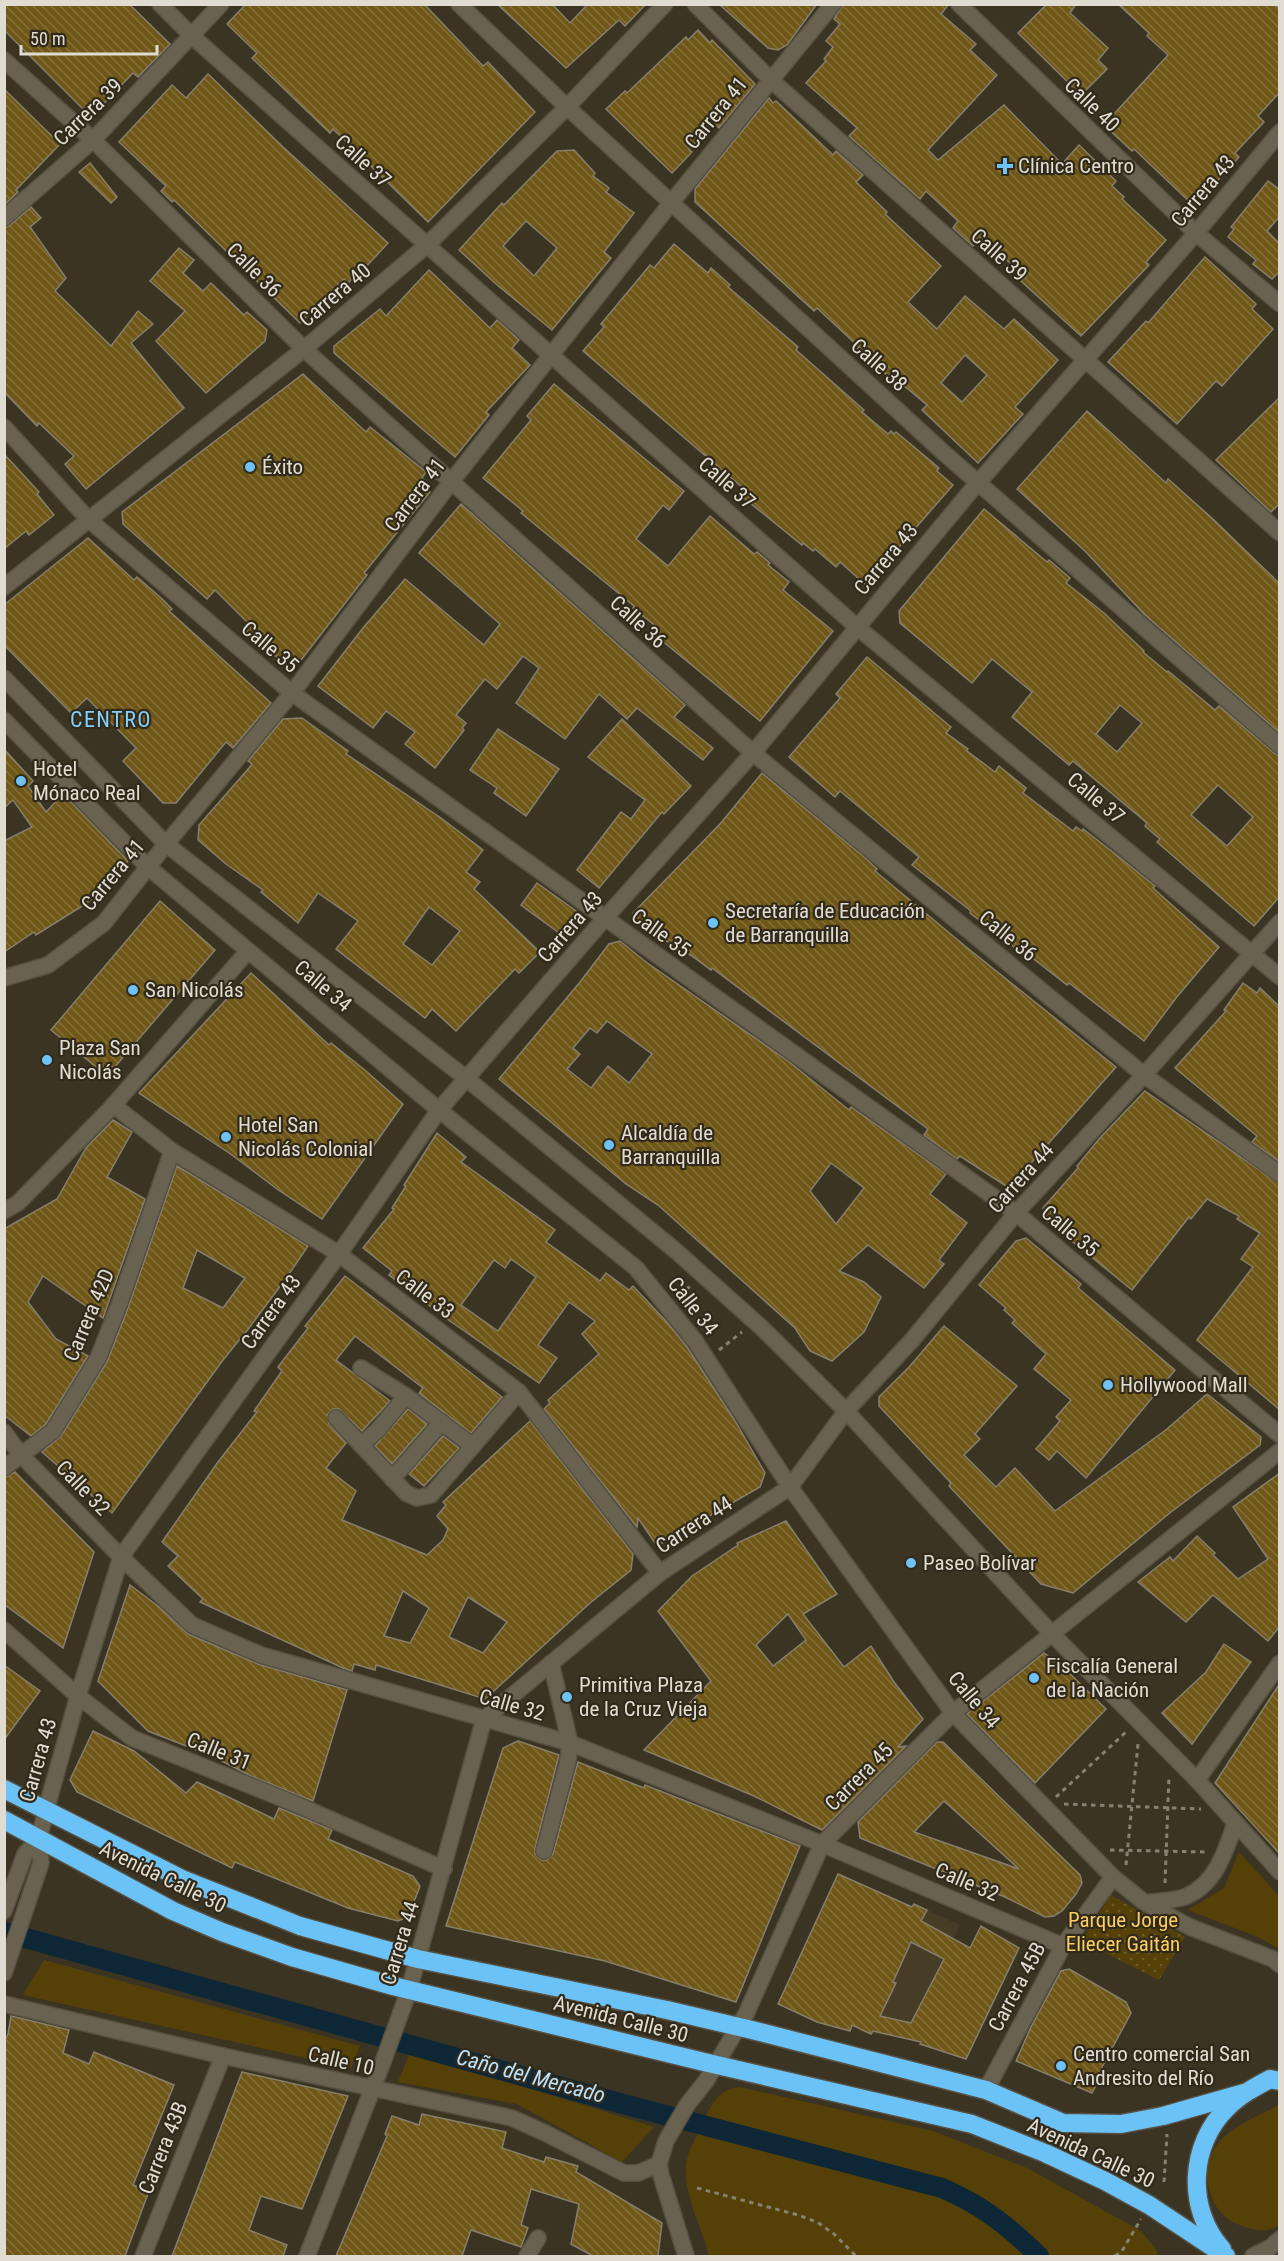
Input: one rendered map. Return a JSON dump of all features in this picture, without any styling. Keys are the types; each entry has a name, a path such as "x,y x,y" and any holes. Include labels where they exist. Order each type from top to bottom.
{"highway":[{"name":"Avenida Calle 30","path":"4,1789 182,1879 300,1926 418,1959 667,2010 986,2090 1063,2123 1121,2124 1163,2116 1244,2093"},
{"name":"Avenida Calle 30","path":"4,1820 173,1911 222,1932 292,1957 409,1990 715,2065 972,2124 1045,2153 1105,2181 1149,2205 1228,2256"},
{"path":"1228,2256 1207,2228 1200,2208 1197,2186 1198,2164 1203,2144 1227,2107 1244,2093 1276,2077"}],"street":[{"name":"Calle 37","path":"160,4 193,37 857,627 1280,977"},
{"name":"Carrera 39","path":"4,218 93,140 193,37 221,4"},
{"name":"Calle 38","path":"459,4 671,203 978,483 1280,746"},
{"name":"Carrera 40","path":"4,586 304,349 427,245 567,107 665,4"},
{"name":"Calle 39","path":"695,4 771,80 1280,533"},
{"name":"Carrera 41","path":"4,978 48,965 104,922 292,693 550,355 833,4"},
{"name":"Calle 40","path":"959,4 1196,233 1280,304"},
{"name":"Calle 36","path":"4,60 93,140 304,349 753,753 1144,1075 1280,1174"},
{"name":"Carrera 43","path":"4,1973 41,1863 39,1839 46,1810 121,1557 339,1254 439,1110 605,918 753,753 978,483 1196,233 1280,132"},
{"name":"Calle 35","path":"4,427 88,519 292,693 1016,1213 1280,1435"},
{"name":"Calle 34","path":"4,678 166,844 467,1079 703,1275 755,1322 846,1411 1052,1634 1197,1780 1280,1872"},
{"name":"Calle 34","path":"4,720 148,867 439,1110 636,1268 707,1359 790,1487 953,1713 1044,1803 1083,1848 1118,1882 1145,1903 1190,1927 1273,1959 1280,1965"},
{"name":"Carrera 44","path":"307,2256 373,2089 409,1990 484,1719 660,1573 790,1487 846,1411 913,1339 1016,1213 1144,1075 1280,922"},
{"path":"4,1211 18,1203 113,1105 248,951"},
{"name":"Calle 33","path":"113,1105 172,1151 339,1254 519,1392 660,1573"},
{"name":"Carrera 42D","path":"4,1468 53,1431 98,1358 119,1305 172,1151"},
{"path":"361,1368 406,1396 473,1446"},
{"path":"336,1418 406,1493 417,1498 431,1495 519,1392"},
{"path":"361,1445 378,1430 406,1396"},
{"path":"392,1479 442,1422"},
{"name":"Calle 32","path":"4,1432 21,1455 121,1557 192,1625 261,1655 570,1743 822,1844 1063,1946"},
{"name":"Carrera 45","path":"686,2256 660,2175 660,2164 666,2141 746,2014 822,1844 953,1713 1280,1451"},
{"name":"Calle 31","path":"4,1630 78,1696 132,1738 291,1802 444,1869"},
{"path":"544,1851 568,1761 570,1743 551,1663"},
{"path":"1197,1780 1280,1663"},
{"path":"1145,1903 1186,1897 1208,1882 1225,1854 1235,1824"},
{"name":"Carrera 43","path":"4,1911 25,1854 39,1839"},
{"name":"Carrera 45B","path":"986,2090 1063,1946 1118,1882"},
{"name":"Calle 10","path":"4,2004 223,2056 512,2118 624,2173 638,2173 660,2164"},
{"name":"Carrera 43B","path":"143,2256 223,2056"},
{"path":"527,2256 538,2238"},
{"path":"1253,2256 1271,2247 1280,2239"}],"path":[{"path":"667,1306 703,1275"},
{"path":"707,1359 755,1322"},
{"path":"1044,1803 1138,1721"},
{"path":"1118,1882 1128,1850 1138,1721"},
{"path":"1170,1752 1165,1891 1170,1899"},
{"path":"1044,1803 1221,1808"},
{"path":"1083,1848 1225,1854"},
{"path":"1164,2182 1167,2132"},
{"path":"697,2188 751,2201 817,2222 834,2234 856,2256"},
{"path":"1115,2256 1122,2251 1142,2218"}],"shaded area":[{"path":"914,1904 960,1925 903,2038 858,2032"}],"green space":[{"path":"1239,1852 1279,1896 1279,1949 1258,1937 1188,1910 1224,1888"},
{"name":"Parque Jorge Eliecer Gaitán","path":"1111,1895 1185,1937 1159,1980 1082,1941"},
{"path":"44,1960 360,2046 351,2068 23,1995"},
{"path":"409,2055 525,2087 654,2127 622,2162 517,2104 398,2082"},
{"path":"740,2087 933,2131 1027,2168 1141,2231 1155,2248 1158,2256 709,2256 688,2189 687,2160 714,2101 727,2090"},
{"path":"1279,2105 1279,2225 1267,2230 1245,2227 1232,2222 1213,2202 1208,2179 1211,2156 1216,2146 1230,2132"}],"building":[{"path":"4,4 129,4 170,44 138,77 133,73 91,117 4,30"},
{"path":"246,4 424,4 483,66 488,62 535,112 428,222 333,129 330,133 252,58 257,53 227,24"},
{"path":"497,4 552,4 570,23 588,4 646,4 625,26 619,20 566,68"},
{"path":"719,4 817,4 787,45 778,50 768,48"},
{"path":"843,4 949,4 941,14 976,44 970,50 997,75 928,150 938,160 1004,105 1062,164 1079,145 1116,181 1112,186 1124,197 1122,199 1166,240 1146,262 1149,265 1081,336 1021,281 1026,277 981,237 973,246 953,228 958,221 926,191 920,199 849,136 857,128 806,83 826,61 824,59 833,47 826,41 840,24 834,19"},
{"path":"1047,4 1076,4 1070,13 1108,48 1098,60 1107,69 1081,95 1018,33"},
{"path":"1118,4 1275,4 1280,9 1280,92 1258,116 1264,122 1235,153 1239,157 1194,206 1134,149 1132,151 1104,125 1168,55 1147,36 1149,33"},
{"path":"698,30 710,43 712,40 755,84 719,128 714,123 689,150 692,152 672,173 606,109 625,91 627,93 686,37 688,40"},
{"path":"208,74 282,146 388,243 362,271 348,283 344,279 300,323 174,200 172,202 161,191 166,186 119,142 172,85 186,98"},
{"path":"4,89 60,144 4,205"},
{"path":"769,98 773,103 776,101 833,155 836,151 863,175 856,182 887,212 885,214 941,266 908,302 937,329 965,296 1004,329 1014,319 1058,360 1015,407 1023,414 978,463 922,410 927,405 857,349 859,347 817,308 814,311 695,202 695,189","holes":["965,355 987,375 962,402 941,383"]},
{"path":"574,150 595,173 593,176 609,188 606,192 634,213 604,252 611,258 552,330 459,250 502,203 504,205 557,151","holes":["526,221 557,248 534,276 503,246"]},
{"path":"90,163 117,197 111,203 79,172"},
{"path":"1268,181 1280,190 1280,216 1267,231 1280,244 1280,271 1272,279 1253,264 1256,260 1228,237 1234,229 1231,227"},
{"path":"31,207 41,218 30,227 66,278 55,291 111,346 138,311 153,324 131,343 184,408 86,489 65,464 74,456 39,423 37,426 4,392 4,228"},
{"path":"674,244 708,273 711,268 730,285 728,287 798,347 796,350 864,410 862,412 888,434 891,431 894,434 896,432 939,468 937,471 953,485 866,585 840,562 836,567 815,549 813,551 803,543 802,545 739,494 743,488 583,351 604,327 601,324 650,265 654,268"},
{"path":"179,248 194,260 183,273 203,291 211,283 244,315 247,312 267,330 265,341 206,393 156,341 185,311 150,281"},
{"path":"1205,257 1256,304 1252,309 1273,329 1222,386 1216,381 1177,424 1108,362 1146,321 1148,323"},
{"path":"429,270 490,328 497,320 519,340 512,348 530,365 486,412 489,415 455,457 334,353 334,346 380,309 386,316"},
{"path":"303,374 366,432 370,427 426,472 422,478 429,484 426,488 430,492 364,573 367,575 301,660 281,661 245,629 249,624 215,590 207,599 123,524 122,512"},
{"path":"554,384 684,491 669,510 663,505 636,539 668,566 710,516 754,554 757,552 770,563 768,565 789,582 783,590 833,631 760,721 654,634 658,628 633,608 634,606 521,513 523,511 483,478 531,420 527,416"},
{"path":"1280,397 1280,503 1271,512 1216,460"},
{"path":"1087,411 1166,483 1168,479 1214,520 1280,584 1280,733 1144,614 1085,551 1017,489"},
{"path":"4,454 39,492 37,494 54,515 29,535 26,531 4,549"},
{"path":"461,504 685,705 674,717 713,748 703,760 637,708 627,719 599,694 565,739 516,703 539,668 523,656 497,689 485,679 456,715 466,723 462,728 464,730 435,768 405,744 415,732 386,711 373,728 318,686 405,579 484,645 500,624 419,553"},
{"path":"984,509 1047,562 1049,560 1070,578 1066,583 1104,613 1143,652 1215,710 1219,706 1280,756 1280,896 1254,926 1157,842 1160,839 1145,826 1147,823 1073,761 1069,765 1012,717 1032,692 992,659 972,683 900,623 899,611","holes":["1120,705 1142,723 1117,752 1096,734","1218,785 1253,817 1227,846 1191,815"]},
{"path":"88,538 134,580 137,577 160,597 172,609 169,611 271,703 233,748 226,742 176,803 163,803 123,761 136,748 87,698 71,713 4,645 4,605"},
{"path":"867,657 951,727 946,733 968,749 967,751 995,772 999,766 1026,788 1023,793 1073,831 1076,827 1082,831 1083,829 1114,853 1155,886 1153,888 1219,947 1176,998 1144,1041 1069,983 1067,985 970,913 971,911 912,865 919,857 840,791 835,797 789,757 840,698 836,694"},
{"path":"302,718 348,751 346,754 441,818 483,850 466,872 480,882 474,889 540,952 519,973 515,969 456,1031 432,1009 425,1018 336,949 358,921 318,893 298,923 261,892 263,890 226,864 198,840 199,825 249,768 252,764 248,761 283,719","holes":["429,907 460,931 432,965 403,944"]},
{"path":"622,719 691,786 664,814 662,812 599,888 577,870 621,812 631,819 645,800 588,757"},
{"path":"498,729 559,769 526,816 494,793 497,788 470,770"},
{"path":"4,749 33,781 28,786 46,812 63,794 128,861 109,883 111,886 36,935 34,932 4,952 4,841 32,827 13,800 4,808"},
{"path":"762,773 863,856 877,869 875,871 965,946 1116,1067 1009,1188 960,1156 957,1159 924,1135 928,1129 712,968 711,970 692,956 632,921 633,913 720,824"},
{"path":"537,883 583,916 566,938 521,905"},
{"name":"San Nicolás","path":"160,901 215,950 107,1076 51,1030"},
{"path":"620,941 646,962 788,1061 849,1110 851,1107 946,1174 930,1194 967,1223 939,1260 944,1264 924,1288 868,1245 839,1271 864,1282 881,1297 864,1332 832,1361 810,1351 795,1328 658,1205 626,1184 499,1079 609,944","holes":["607,1021 652,1054 629,1083 608,1066 591,1088 567,1069 580,1054 573,1048 590,1028 597,1033","831,1163 864,1188 836,1224 810,1191"]},
{"path":"251,973 329,1045 331,1043 403,1104 322,1219 139,1093"},
{"path":"1243,983 1257,993 1260,988 1280,1007 1280,1162 1252,1142 1257,1136 1175,1068 1226,1011 1224,1010"},
{"path":"1145,1091 1280,1184 1280,1410 1197,1340 1253,1267 1241,1259 1260,1233 1237,1219 1239,1216 1207,1199 1191,1219 1189,1217 1132,1290 1045,1219 1043,1208 1078,1168 1077,1166 1099,1139"},
{"path":"113,1120 132,1132 107,1177 145,1199 103,1318 43,1276 28,1302 56,1339 88,1356 46,1424 31,1436 4,1415 4,1229 57,1199 86,1148"},
{"path":"437,1133 466,1157 461,1162 555,1230 546,1242 600,1281 606,1273 629,1290 633,1286 687,1347 735,1421 765,1473 760,1487 657,1546 638,1518 637,1527 544,1409 550,1403 548,1400 599,1354 582,1334 595,1321 569,1302 538,1345 557,1358 539,1383 450,1321 389,1275 392,1271 363,1248 394,1209 392,1208 406,1186 404,1185","holes":["511,1259 536,1277 498,1331 461,1305 494,1260 505,1268"]},
{"path":"177,1166 308,1246 112,1513 42,1452 61,1436 107,1362","holes":["197,1250 245,1278 223,1308 183,1288"]},
{"path":"1026,1238 1081,1284 1078,1288 1175,1370 1086,1478 1057,1451 1049,1460 1036,1449 1060,1421 1056,1417 1071,1400 1034,1369 1046,1354 1012,1323 1015,1320 1004,1310 1006,1308 979,1285 1016,1241"},
{"path":"345,1276 502,1397 471,1433 419,1393 423,1388 355,1336 336,1360 390,1401 362,1431 339,1409 333,1409 327,1415 329,1424 346,1443 326,1468 356,1491 342,1520 427,1555 443,1540 448,1529 437,1516 446,1505 443,1502 530,1421 633,1554 631,1570 590,1603 485,1699 376,1665 375,1670 354,1664 352,1671 343,1668 200,1602 203,1599 168,1566 178,1556 162,1542 218,1462 257,1412 254,1411 282,1371 278,1367 308,1328 305,1326","holes":["403,1591 429,1608 410,1643 384,1636","468,1597 507,1622 483,1653 449,1637"]},
{"path":"944,1326 1017,1386 975,1434 980,1439 964,1455 996,1487 1015,1468 1055,1511 1167,1429 1207,1394 1261,1437 1260,1445 1171,1512 1073,1593 1041,1584 949,1486 951,1483 879,1406 879,1397 910,1366"},
{"path":"408,1409 427,1424 392,1464 375,1446"},
{"path":"443,1436 459,1448 424,1486 409,1474"},
{"path":"15,1472 94,1552 63,1648 4,1604 4,1478"},
{"path":"1280,1473 1280,1626 1268,1641 1213,1595 1186,1622 1138,1582 1170,1557 1173,1561 1197,1536 1238,1579 1268,1559 1233,1507"},
{"path":"786,1521 837,1594 803,1614 844,1667 871,1646 894,1682 923,1719 898,1747 906,1746 822,1830 754,1796 644,1750 711,1681 658,1611 692,1576 738,1545 737,1543","holes":["788,1614 806,1640 773,1666 756,1645"]},
{"path":"130,1585 158,1606 188,1634 258,1664 347,1690 313,1801 251,1776 212,1756 148,1731 98,1681"},
{"path":"1224,1644 1251,1662 1192,1744 1162,1713 1206,1672"},
{"path":"1044,1653 1059,1663 1106,1709 1035,1783 967,1714"},
{"path":"4,1665 40,1691 4,1740"},
{"path":"1280,1683 1280,1854 1215,1783"},
{"path":"93,1731 134,1751 186,1793 197,1782 274,1819 279,1808 332,1830 328,1839 413,1876 420,1886 408,1917 398,1921 348,1908 235,1862 232,1868 77,1792 70,1780"},
{"path":"518,1741 559,1755 535,1848 535,1854 541,1860 547,1860 553,1854 578,1762 644,1788 645,1785 800,1846 736,2002 605,1961 446,1926 503,1748"},
{"path":"937,1742 943,1742 1080,1875 1082,1883 1062,1911 1054,1916 1045,1917 1005,1897 860,1838 858,1822","holes":["944,1801 1019,1869 914,1832"]},
{"path":"838,1874 912,1907 914,1904 927,1910 921,1921 970,1948 981,1926 1019,1948 966,2059 920,2044 921,2042 873,2031 871,2034 852,2025 850,2031 817,2022 778,2004","holes":["911,1942 944,1959 911,2023 880,2016 896,1983 893,1982"]},
{"path":"1069,1969 1126,2002 1131,2013 1101,2069 1103,2071 1092,2093 1016,2061 1061,1971"},
{"path":"11,2016 69,2030 63,2053 89,2064 94,2052 174,2085 133,2185 149,2191 125,2256 4,2256 4,2043"},
{"path":"242,2072 348,2096 302,2209 261,2196 249,2230 287,2245 283,2256 172,2256"},
{"path":"422,2114 506,2132 502,2148 544,2162 546,2157 578,2166 576,2172 662,2223 658,2256 593,2256 571,2244 579,2204 531,2189 521,2225 528,2228 521,2247 471,2230 462,2256 336,2256 387,2136 385,2134 392,2116 419,2125"}],"waterway":[{"name":"Caño del Mercado","path":"4,1932 623,2104 942,2188 994,2217 1039,2256"}],"place":[{"name":"Clínica Centro","path":"1005,166"},
{"name":"Éxito","path":"250,467"},
{"name":"Hotel Mónaco Real","path":"21,781"},
{"name":"Secretaría de Educación de Barranquilla","path":"713,923"},
{"name":"San Nicolás","path":"133,990"},
{"name":"Plaza San Nicolás","path":"47,1060"},
{"name":"Hotel San Nicolás Colonial","path":"226,1137"},
{"name":"Alcaldía de Barranquilla","path":"609,1145"},
{"name":"Hollywood Mall","path":"1108,1385"},
{"name":"Paseo Bolívar","path":"911,1563"},
{"name":"Fiscalía General de la Nación","path":"1034,1678"},
{"name":"Primitiva Plaza de la Cruz Vieja","path":"567,1697"},
{"name":"Centro comercial San Andresito del Río","path":"1061,2066"}],"district":[{"name":"CENTRO","path":"111,719"}]}
